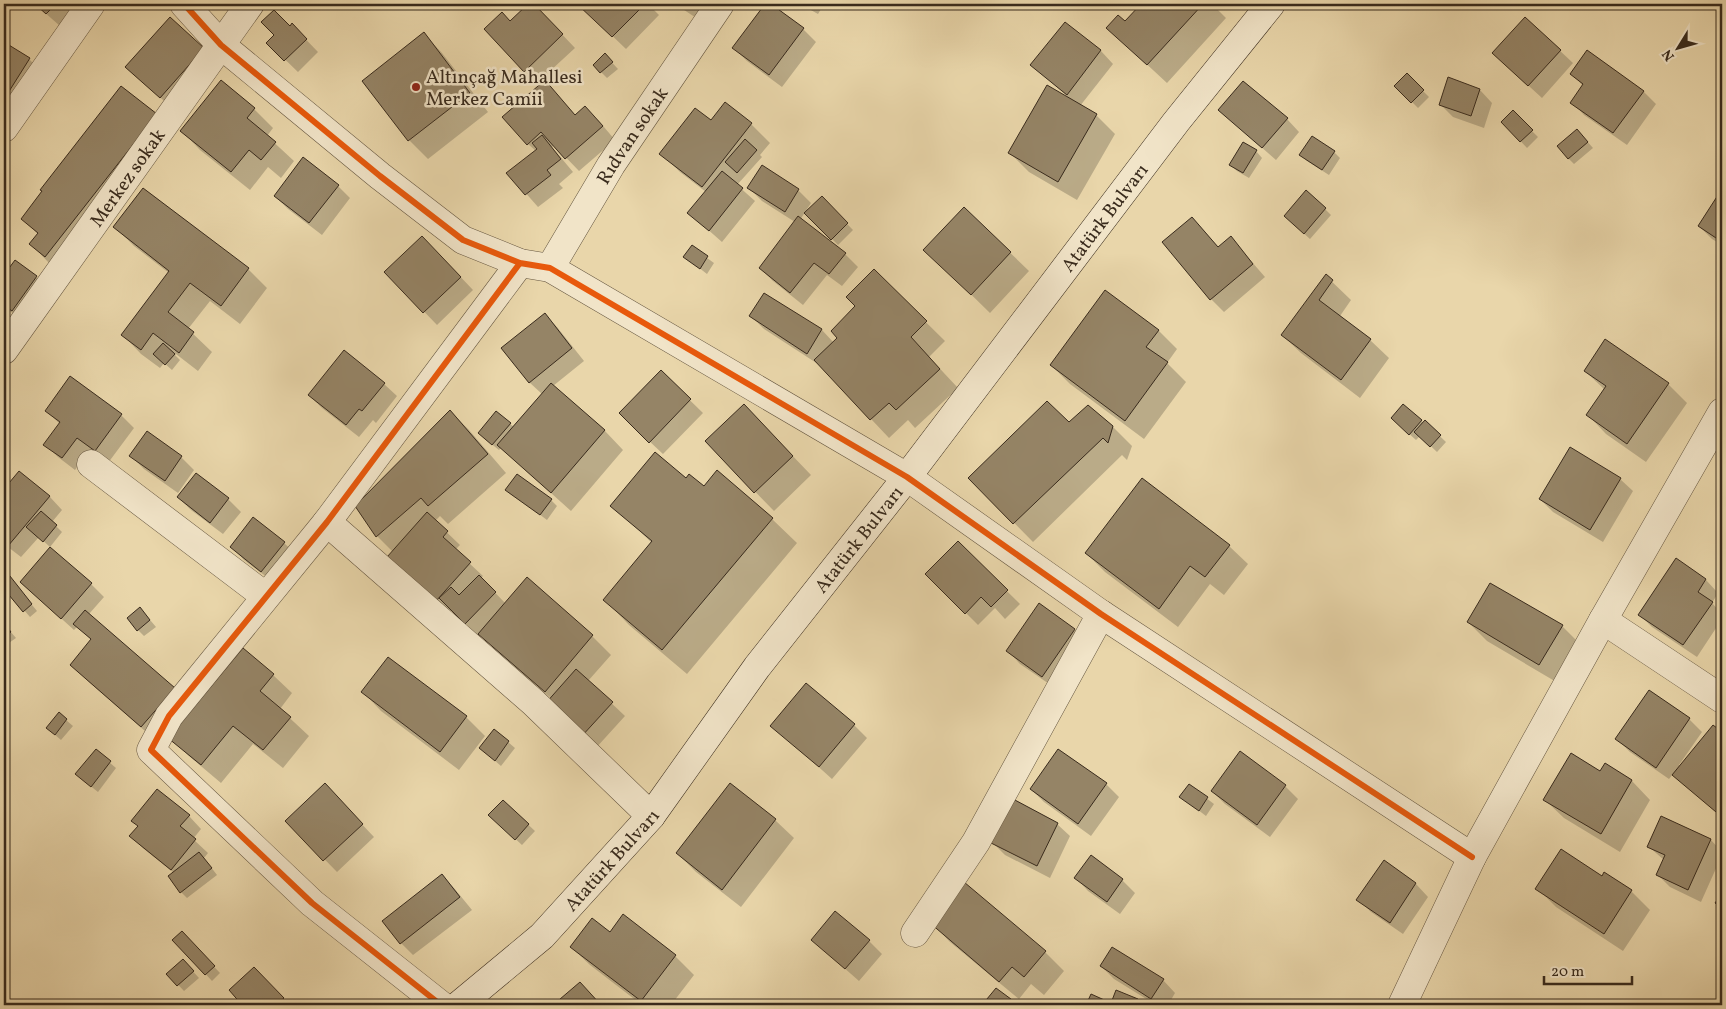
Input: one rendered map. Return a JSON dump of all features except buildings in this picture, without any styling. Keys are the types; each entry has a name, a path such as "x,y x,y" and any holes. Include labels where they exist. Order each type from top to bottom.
{"street":[{"path":"4,128 91,4"},
{"path":"184,4 221,45 380,176 463,240 520,263 550,268 907,477 1101,614 1472,857"},
{"name":"Merkez sokak","path":"4,350 250,4"},
{"name":"Rıdvan sokak","path":"550,268 611,165 720,4"},
{"name":"Atatürk Bulvarı","path":"459,1005 542,936 651,816 757,666 907,477 1176,122 1271,4"},
{"path":"442,1005 312,903 151,750 169,716 327,522 520,263"},
{"path":"1402,1005 1472,857 1603,620 1722,412"},
{"path":"91,464 265,596"},
{"path":"327,522 533,702 651,816"},
{"path":"915,933 976,842 1101,614"},
{"path":"1603,620 1722,699"}],"cycle path":[{"path":"184,4 221,45 380,176 463,240 520,263 550,268 907,477 1101,614 1472,857"},
{"path":"441,1005 312,903 151,750 169,716 327,522 520,263"}],"place":[{"name":"Altınçağ Mahallesi Merkez Camii","path":"416,87"}]}
